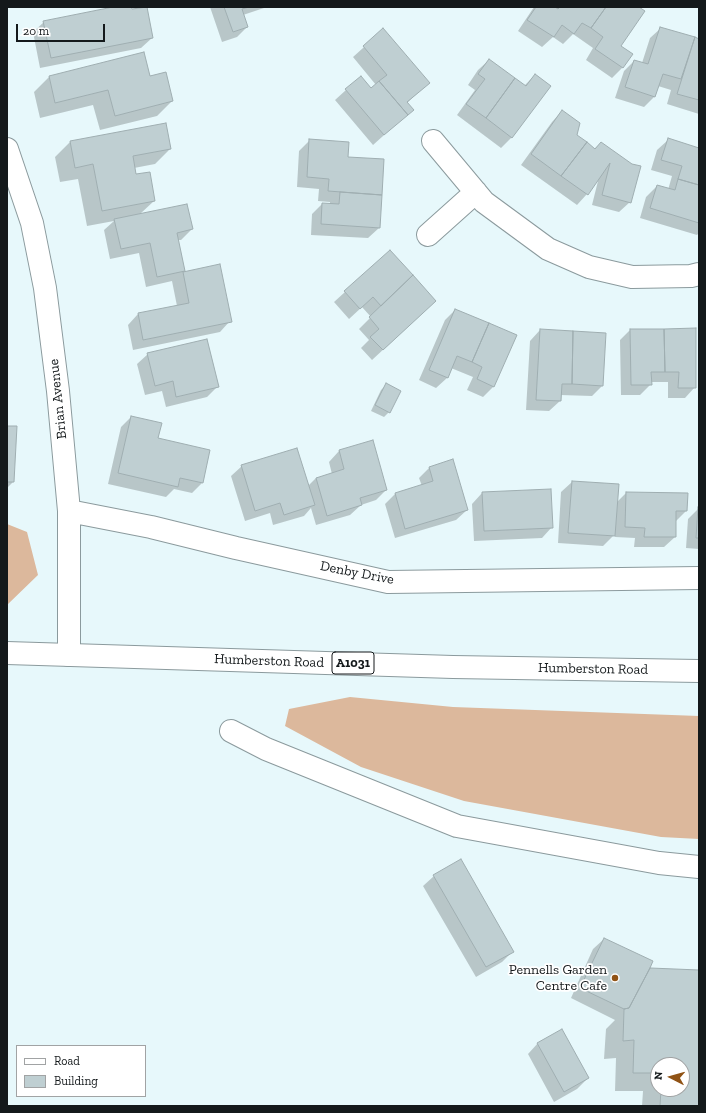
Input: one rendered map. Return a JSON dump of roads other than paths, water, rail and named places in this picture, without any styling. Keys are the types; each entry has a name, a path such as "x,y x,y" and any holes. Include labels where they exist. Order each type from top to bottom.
{"street":[{"path":"433,141 484,202 548,249 589,267 632,277 691,276 699,274"},
{"name":"Brian Avenue","path":"7,149 32,223 46,288 58,391 69,511 69,655"},
{"path":"428,235 476,192"},
{"name":"Denby Drive","path":"69,511 151,527 236,548 388,582 699,578"},
{"name":"Humberston Road","path":"7,653 437,666 699,671"},
{"path":"232,731 266,749 457,826 659,863 699,867"}],"place":[{"name":"Pennells Garden Centre Cafe","path":"615,978"}]}
